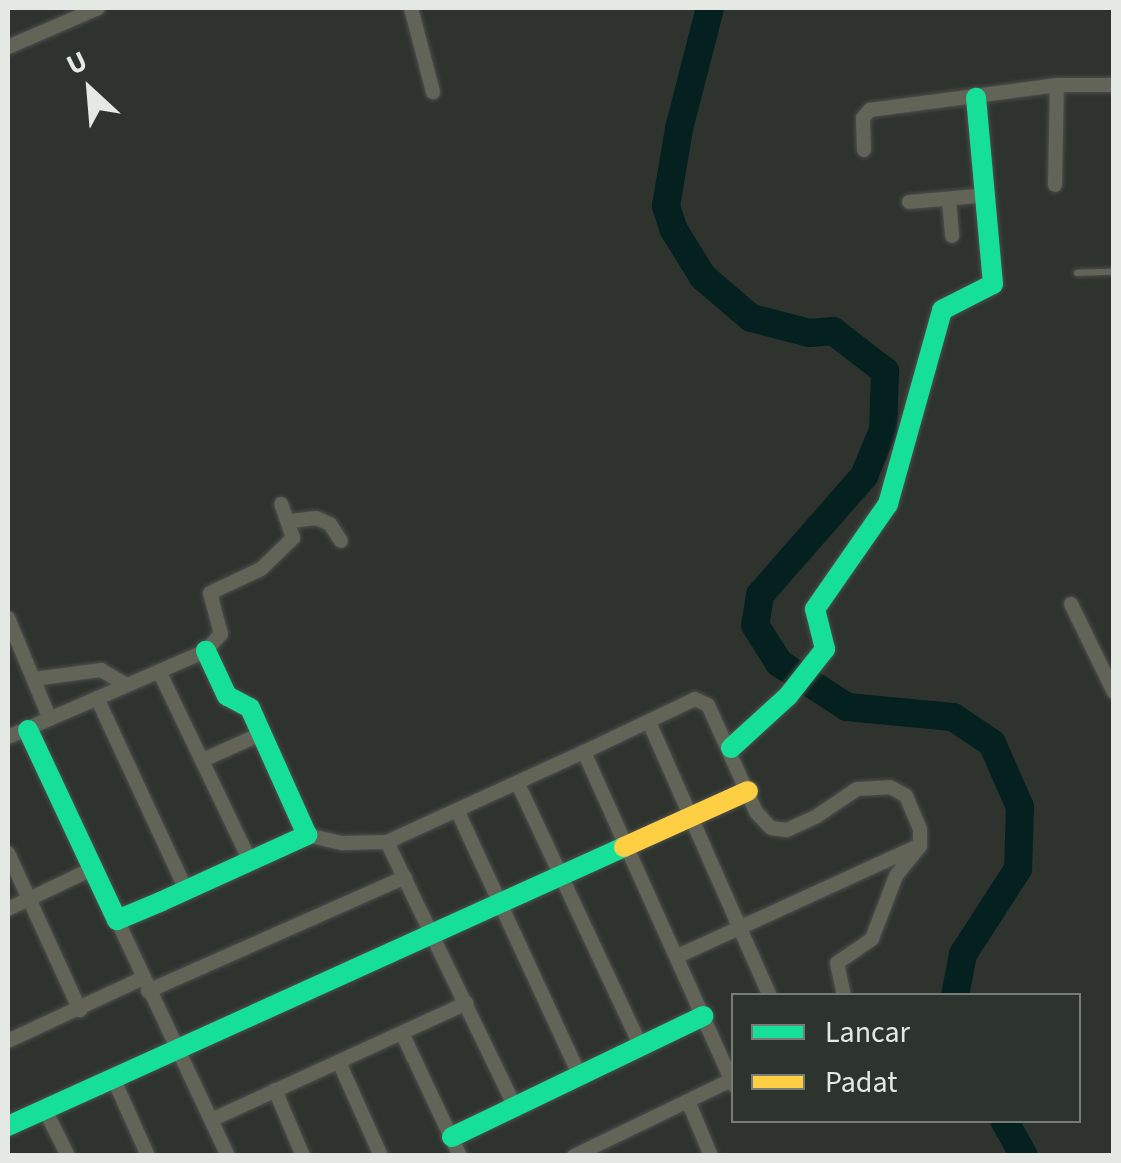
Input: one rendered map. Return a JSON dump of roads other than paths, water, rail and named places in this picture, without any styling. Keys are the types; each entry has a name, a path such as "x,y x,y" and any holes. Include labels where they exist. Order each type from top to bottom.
{"street":[{"path":"8,47 98,8"},
{"path":"411,8 433,92"},
{"path":"864,150 863,118 870,110 1057,84 1114,85"},
{"path":"1056,185 1057,84"},
{"path":"732,748 788,696 825,649 815,608 888,504 942,310 993,284 988,195 976,98"},
{"path":"909,202 988,195"},
{"path":"949,200 952,236"},
{"path":"228,1156 144,985 94,868 18,734 206,650 220,634 210,593 263,568 293,538 292,521 281,504"},
{"path":"292,521 330,524 342,541"},
{"path":"1072,604 1114,692"},
{"path":"8,618 49,717"},
{"path":"206,650 220,686 250,708 264,733 307,834"},
{"path":"34,679 101,670 125,684"},
{"path":"160,670 249,859"},
{"path":"97,698 186,890"},
{"path":"117,920 307,834 343,843 387,842 703,700 732,748 764,822 787,830 857,789 897,789 920,828 920,846 896,876 872,939 837,962 843,993"},
{"path":"649,722 769,993"},
{"path":"203,760 264,733"},
{"path":"584,752 731,1080"},
{"path":"518,784 641,1046"},
{"path":"8,1126 436,936 689,815 748,791"},
{"path":"457,810 581,1078"},
{"path":"387,842 436,936 516,1109"},
{"path":"678,956 920,846"},
{"path":"8,853 80,1010"},
{"path":"8,909 94,868"},
{"path":"8,1021 11,1039 405,877"},
{"path":"211,1120 467,1002"},
{"path":"402,1034 456,1146 516,1109 703,1016"},
{"path":"339,1062 381,1156"},
{"path":"114,1080 148,1156"},
{"path":"574,1156 731,1082"},
{"path":"275,1090 303,1156"},
{"path":"688,1101 711,1156"},
{"path":"45,1110 68,1156"}],"lane":[{"path":"1077,273 1114,272"}],"waterway":[{"path":"710,8 679,129 666,206 674,230 703,277 751,318 810,333 833,331 885,371 883,430 864,476 760,595 755,625 779,663 847,707 953,717 992,743 1020,807 1018,869 963,954 956,993"},
{"path":"1006,1123 1024,1156"}]}
